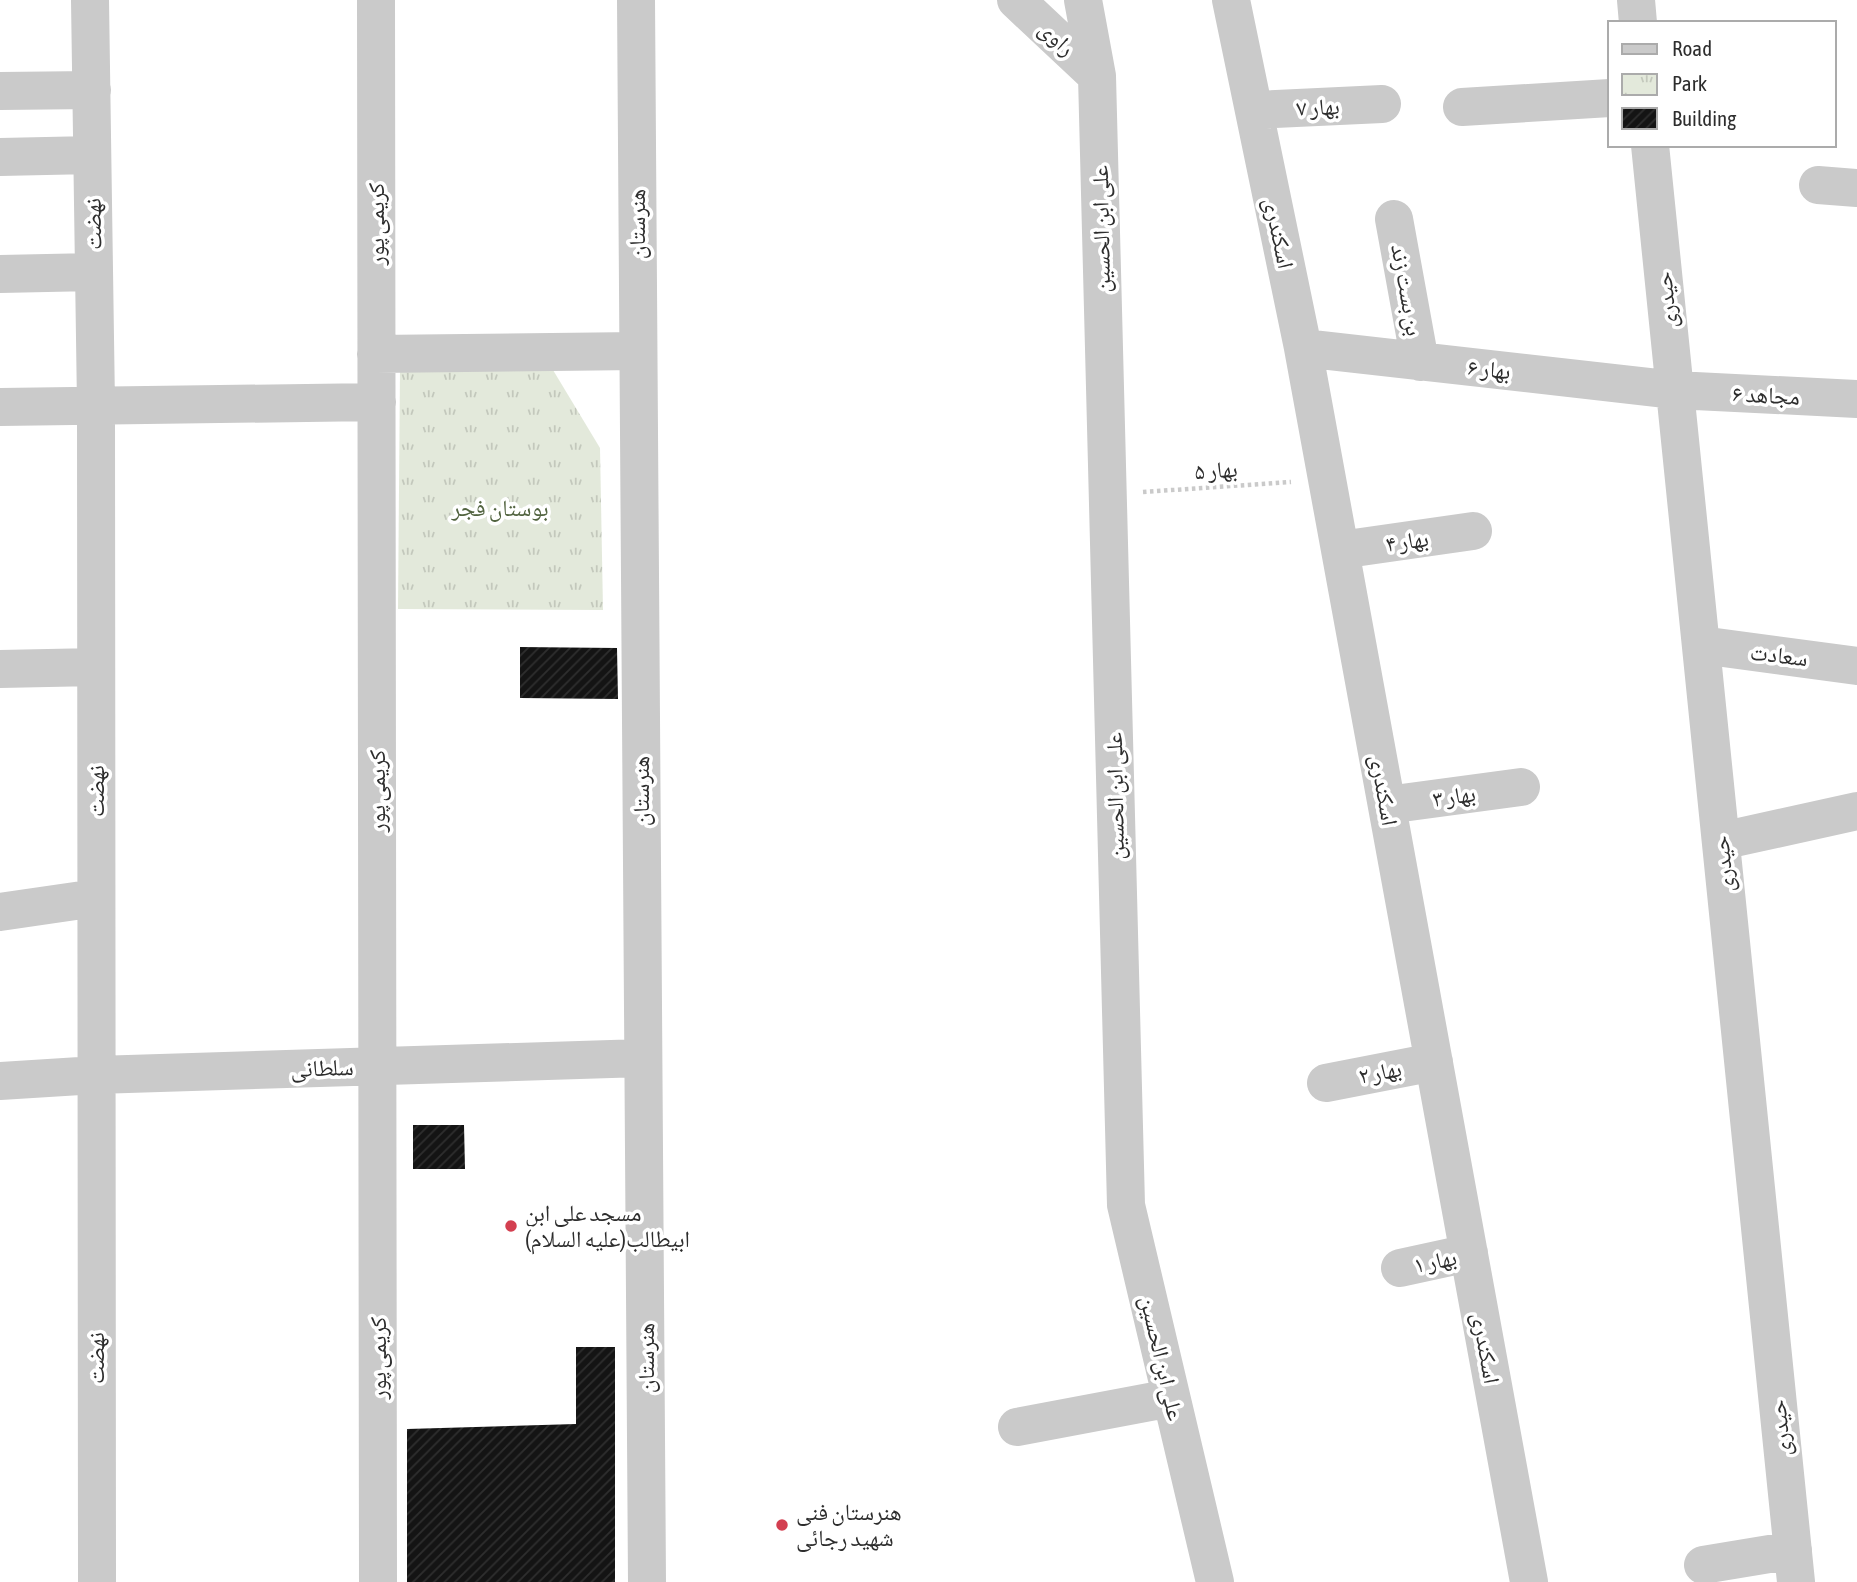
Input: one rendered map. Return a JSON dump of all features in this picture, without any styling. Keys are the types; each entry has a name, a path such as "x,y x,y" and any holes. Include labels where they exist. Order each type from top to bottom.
{"street":[{"name":"نهضت","path":"90,0 96,405 97,1582"},
{"name":"کریمی پور","path":"376,0 378,1582"},
{"name":"هنرستان","path":"636,0 647,1582"},
{"name":"راوی","path":"1016,0 1097,76"},
{"name":"علی ابن الحسین","path":"1083,0 1097,76 1126,1205 1215,1582"},
{"name":"اسکندری","path":"1231,0 1303,348 1529,1582"},
{"path":"1636,0 1638,21"},
{"path":"0,91 92,90"},
{"path":"1462,107 1608,98"},
{"name":"بهار ۷","path":"1254,110 1382,104"},
{"name":"حیدری","path":"1650,147 1794,1566"},
{"path":"0,157 92,155"},
{"path":"1818,185 1857,188"},
{"name":"بن بست زند","path":"1394,219 1420,362"},
{"path":"0,274 94,272"},
{"name":"بهار ۶","path":"1303,348 1675,390"},
{"path":"376,354 638,351"},
{"name":"مجاهد ۶","path":"1675,390 1857,399"},
{"path":"0,407 377,402"},
{"name":"بهار ۴","path":"1340,550 1474,531"},
{"name":"سعادت","path":"1701,645 1857,666"},
{"path":"0,669 96,667"},
{"name":"بهار ۳","path":"1387,805 1521,787"},
{"path":"1721,841 1857,811"},
{"path":"0,912 96,898"},
{"name":"سلطانی","path":"0,1081 96,1075 643,1058"},
{"name":"بهار ۲","path":"1326,1083 1434,1062"},
{"name":"بهار ۱","path":"1400,1268 1469,1253"},
{"path":"1017,1427 1171,1398"},
{"path":"1703,1565 1794,1566"}],"path":[{"name":"بهار ۵","path":"1107,494 1327,480"}],"green space":[{"name":"بوستان فجر","path":"400,370 553,370 600,448 603,610 398,609"}],"building":[{"path":"520,647 617,648 618,699 520,698"},
{"path":"413,1125 464,1125 465,1169 413,1169"},
{"path":"576,1347 615,1347 615,1582 407,1582 407,1429 576,1424"}],"place":[{"name":"مسجد علی ابن ابیطالب(علیه السلام)","path":"511,1226"},
{"name":"هنرستان فنی شهید رجائی","path":"782,1525"}]}
